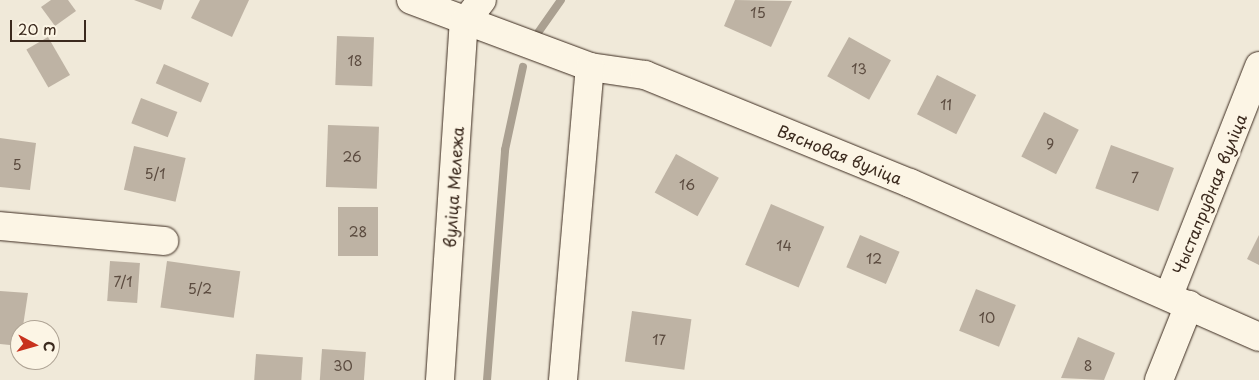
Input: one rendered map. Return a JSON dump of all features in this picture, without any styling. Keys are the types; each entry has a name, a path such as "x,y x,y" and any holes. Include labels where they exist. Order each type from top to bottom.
{"street":[{"name":"Вясновая вуліца","path":"411,0 464,23 590,67 645,75 1179,300 1259,337"},
{"path":"464,23 482,0"},
{"name":"вуліца Мележа","path":"440,380 464,23"},
{"name":"Чыстапрудная вуліца","path":"1159,380 1179,300 1259,66"},
{"path":"563,380 590,67"},
{"path":"0,226 164,241"}],"building":[{"path":"51,0 68,0 76,11 55,26 41,7"},
{"path":"134,0 164,0 161,10"},
{"path":"200,0 249,0 232,37 191,18"},
{"path":"735,0 792,1 771,47 724,26"},
{"path":"337,36 374,37 372,86 335,85"},
{"path":"48,37 70,75 48,88 26,50"},
{"path":"849,37 891,60 869,100 827,76"},
{"path":"164,64 209,83 201,102 156,83"},
{"path":"937,75 976,95 956,134 917,114"},
{"path":"141,98 177,112 168,137 131,123"},
{"path":"1044,112 1079,130 1056,174 1021,157"},
{"path":"328,125 379,127 377,189 326,187"},
{"path":"0,138 36,143 30,190 0,187"},
{"path":"1111,145 1174,168 1158,211 1095,188"},
{"path":"134,146 186,158 176,202 124,190"},
{"path":"676,154 719,178 698,216 655,192"},
{"path":"771,204 824,227 799,287 745,265"},
{"path":"338,207 378,207 378,256 338,256"},
{"path":"860,235 900,252 886,284 846,267"},
{"path":"1259,235 1259,265 1247,259"},
{"path":"110,261 140,263 137,303 107,301"},
{"path":"167,261 240,271 234,318 160,308"},
{"path":"976,289 1016,305 999,347 959,331"},
{"path":"0,291 28,293 24,320 10,320 10,345 0,344"},
{"path":"632,311 691,319 684,370 625,362"},
{"path":"1078,337 1115,353 1104,380 1061,378"},
{"path":"322,349 366,352 364,380 320,380"},
{"path":"256,354 303,357 301,380 254,380"}],"waterway":[{"path":"535,37 561,0"},
{"path":"487,380 505,150 523,67"}]}
